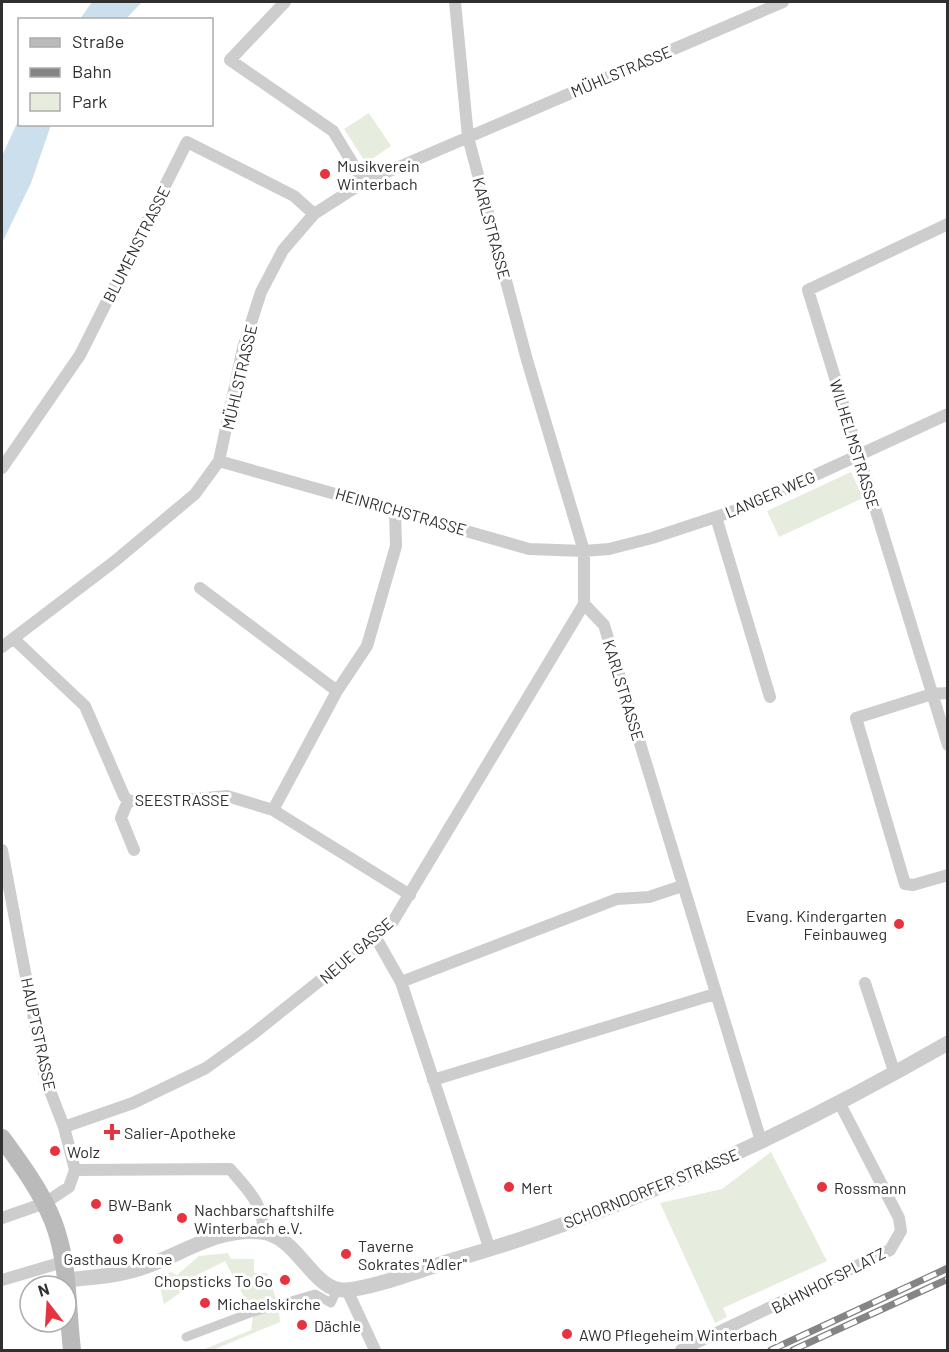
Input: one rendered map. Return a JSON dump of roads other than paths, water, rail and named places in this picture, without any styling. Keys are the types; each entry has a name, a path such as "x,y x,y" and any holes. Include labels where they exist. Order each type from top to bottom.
{"main road":[{"path":"2,1138 24,1167 45,1203 54,1223 65,1274"},
{"path":"71,1334 72,1350"}],"street":[{"path":"285,2 230,60 333,131 364,182"},
{"name":"KARLSTRASSE","path":"455,2 468,137 527,360 584,551 584,604 604,625 761,1141"},
{"name":"MÜHLSTRASSE","path":"2,648 195,494 219,460 243,348 261,291 283,250 314,214 364,182 783,2"},
{"name":"BLUMENSTRASSE","path":"2,468 80,355 187,142 294,196 314,214"},
{"name":"WILHELMSTRASSE","path":"948,224 808,290 948,745"},
{"name":"LANGER WEG","path":"584,551 609,549 652,538 747,507 948,414"},
{"name":"HEINRICHSTRASSE","path":"219,460 529,549 584,551"},
{"path":"273,810 338,691 367,646 396,546 395,510"},
{"path":"716,517 771,697"},
{"path":"200,588 338,691"},
{"name":"NEUE GASSE","path":"64,1127 133,1103 206,1068 376,938 392,923 584,604"},
{"name":"SEESTRASSE","path":"14,639 86,706 128,801 174,801 227,796 273,810 410,895"},
{"path":"948,693 932,694 856,718 905,884 913,885 948,875"},
{"path":"128,801 121,818 134,850"},
{"name":"HAUPTSTRASSE","path":"2,850 45,1078 64,1127 75,1170"},
{"path":"401,982 617,899 649,897 682,886"},
{"path":"376,938 401,982 490,1250"},
{"path":"865,983 895,1074"},
{"path":"434,1080 715,994"},
{"name":"SCHORNDORFER STRASSE","path":"342,1290 490,1250 662,1187 761,1141 895,1074 948,1043"},
{"name":"BAHNHOFSPLATZ","path":"681,1350 890,1250 901,1231 899,1218 839,1102"},
{"path":"2,1218 45,1203 69,1187 75,1170 230,1169 261,1211 263,1232"},
{"path":"78,1279 116,1275 147,1266 213,1237 236,1232 263,1232 290,1245 316,1275 342,1290 375,1350"},
{"path":"2,1280 63,1262"},
{"path":"186,1337 250,1313 315,1294 331,1302 342,1290"}],"water":[{"path":"92,2 142,2 127,18 81,18"},
{"path":"18,121 18,126 51,126 31,183 2,243 2,156"}],"railway":[{"path":"771,1350 948,1268"},
{"path":"793,1350 948,1279"}],"place":[{"name":"Musikverein Winterbach","path":"325,174"},
{"name":"Evang. Kindergarten Feinbauweg","path":"899,924"},
{"name":"Salier-Apotheke","path":"112,1132"},
{"name":"Wolz","path":"55,1151"},
{"name":"Mert","path":"509,1187"},
{"name":"Rossmann","path":"822,1187"},
{"name":"BW-Bank","path":"96,1204"},
{"name":"Nachbarschaftshilfe Winterbach e.V.","path":"182,1218"},
{"name":"Gasthaus Krone","path":"118,1239"},
{"name":"Taverne Sokrates \"Adler\"","path":"346,1254"},
{"name":"Chopsticks To Go","path":"285,1280"},
{"name":"Michaelskirche","path":"205,1303"},
{"name":"Dächle","path":"302,1325"},
{"name":"AWO Pflegeheim Winterbach","path":"567,1334"}]}
